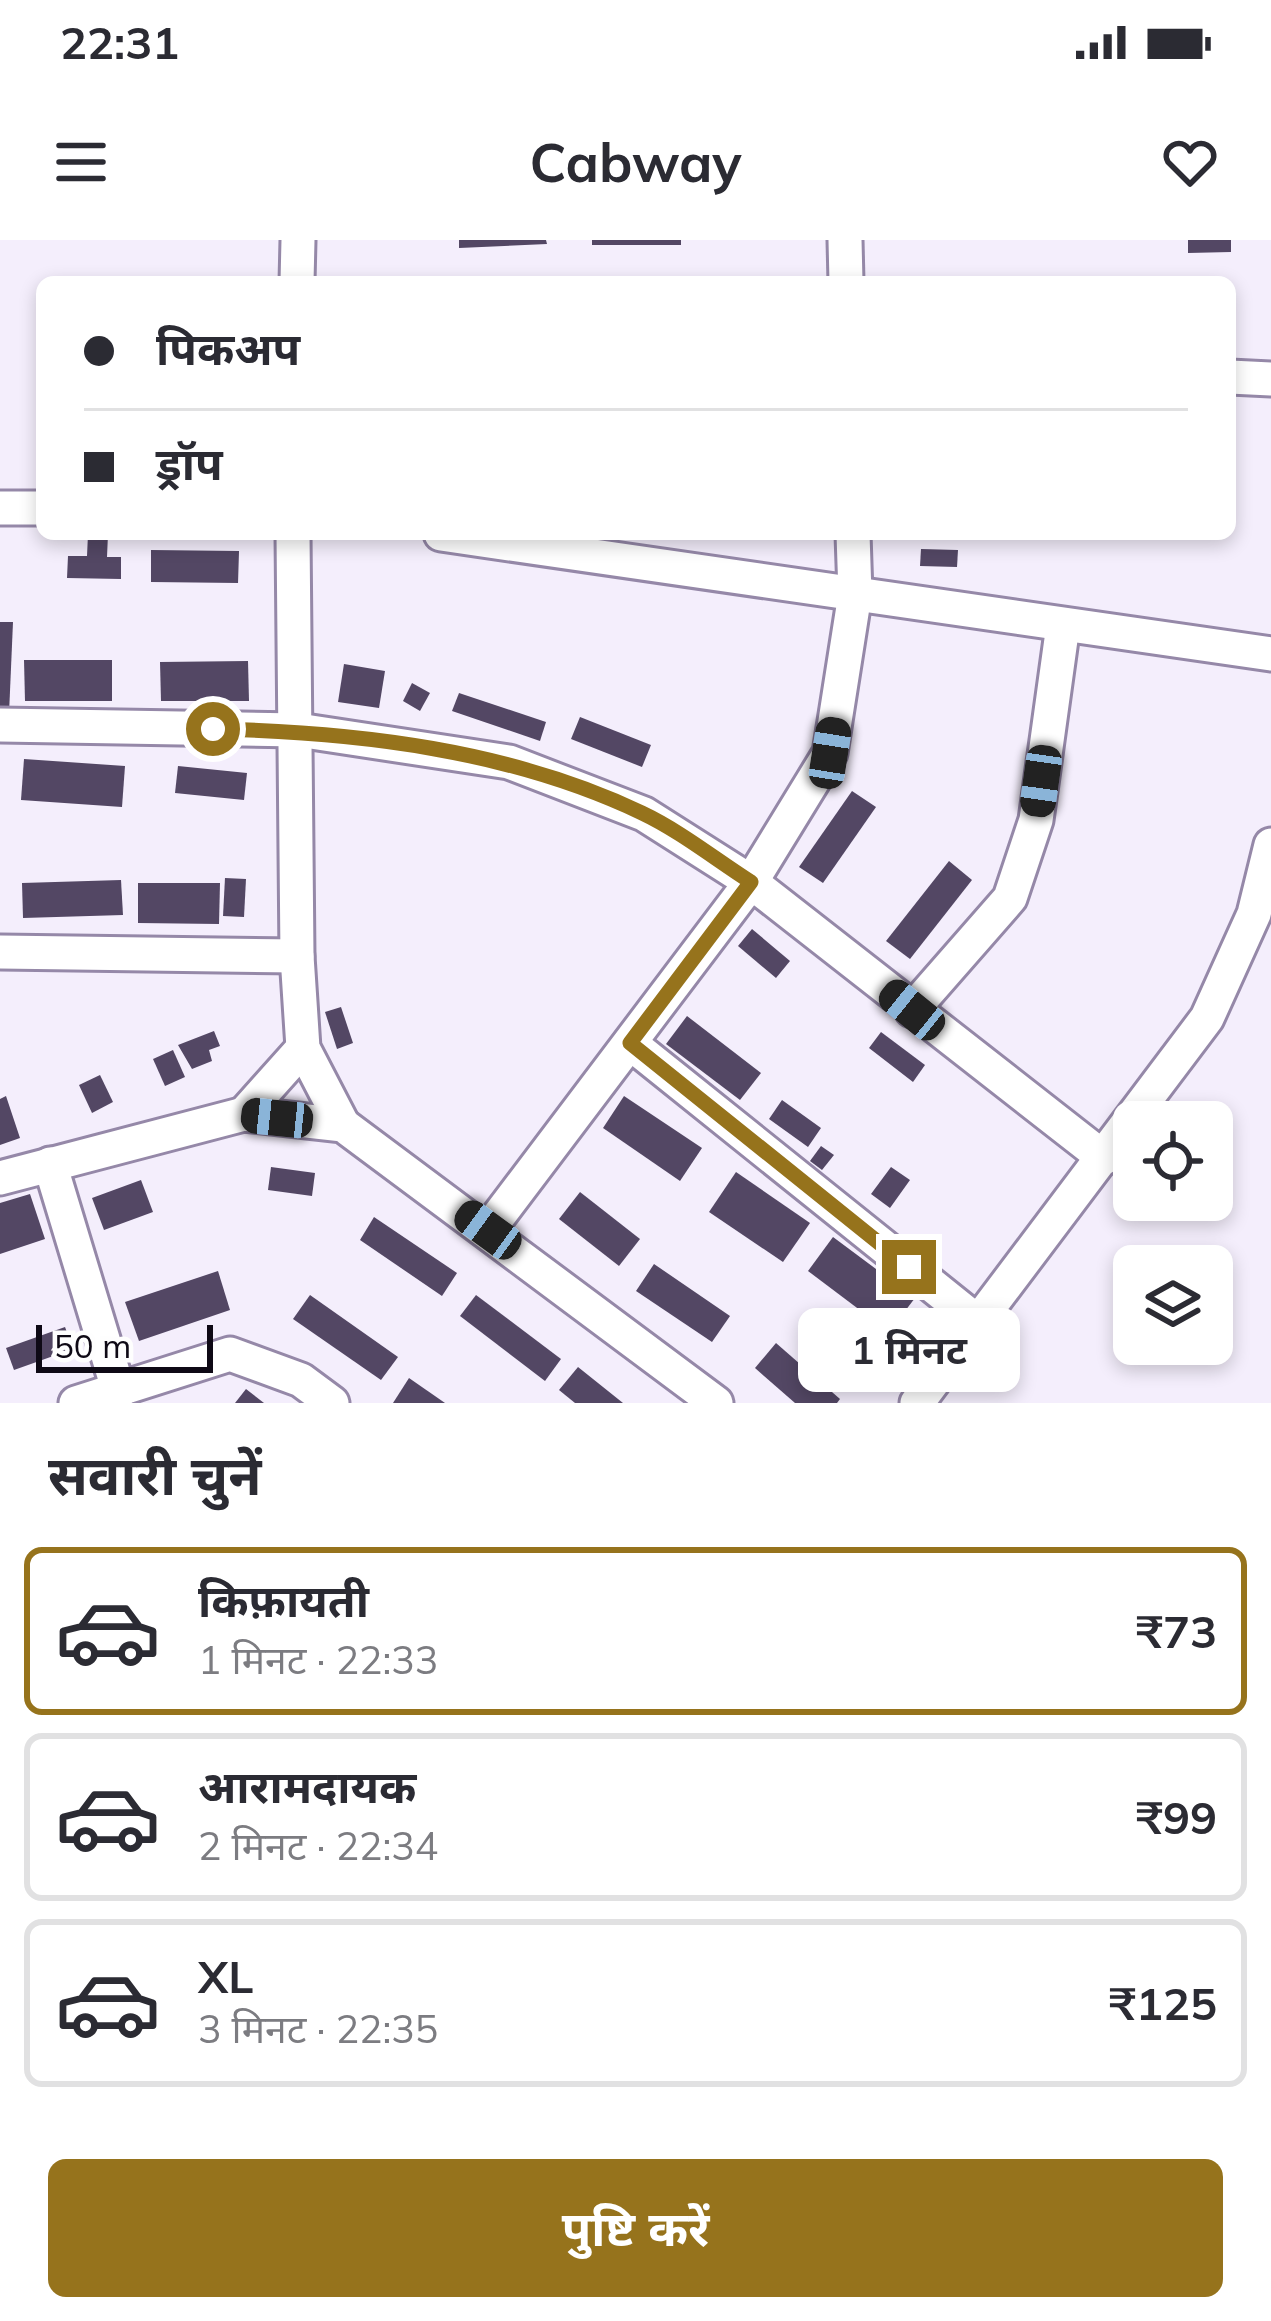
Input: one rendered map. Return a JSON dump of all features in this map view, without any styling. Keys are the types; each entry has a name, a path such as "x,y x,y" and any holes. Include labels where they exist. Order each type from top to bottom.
{"street":[{"path":"297,276 298,240"},
{"path":"845,240 846,276"},
{"path":"1236,377 1271,379"},
{"path":"0,508 36,508"},
{"path":"293,540 297,956 304,1048 343,1125 716,1403"},
{"path":"482,540 1271,654"},
{"path":"488,1230 751,882 830,753 855,594 853,540"},
{"path":"912,1010 1010,898 1036,820 1064,625"},
{"path":"0,725 298,730 509,762 644,814 751,882 1104,1158"},
{"path":"916,1403 1207,1018 1254,914 1271,845"},
{"path":"0,952 297,956"},
{"path":"630,1043 979,1323"},
{"path":"244,1114 304,1048"},
{"path":"0,1178 244,1114 343,1125"},
{"path":"50,1164 119,1392"},
{"path":"76,1403 230,1354 301,1380 332,1403"}],"building":[{"path":"459,240 546,240 547,244 459,248"},
{"path":"592,240 681,240 681,245 592,245"},
{"path":"1188,240 1231,240 1231,252 1188,253"},
{"path":"88,540 108,540 107,557 121,557 121,579 67,578 68,556 87,556"},
{"path":"921,549 958,550 957,567 920,566"},
{"path":"151,550 239,551 238,583 151,582"},
{"path":"0,622 13,622 9,714 0,713"},
{"path":"24,660 112,660 112,701 25,701"},
{"path":"248,661 249,701 161,701 160,662"},
{"path":"344,664 385,671 379,708 338,702"},
{"path":"412,683 430,693 420,711 403,701"},
{"path":"459,693 546,722 540,741 452,711"},
{"path":"580,717 651,745 642,767 571,739"},
{"path":"24,759 125,766 122,807 21,800"},
{"path":"178,766 247,773 244,800 175,793"},
{"path":"852,791 876,807 823,883 799,867"},
{"path":"949,861 972,880 910,959 886,941"},
{"path":"225,878 246,879 244,917 223,916"},
{"path":"121,880 123,915 23,918 22,883"},
{"path":"138,883 220,883 219,924 138,923"},
{"path":"752,929 790,961 776,978 738,946"},
{"path":"341,1007 353,1043 337,1049 325,1012"},
{"path":"687,1016 761,1073 740,1100 666,1044"},
{"path":"214,1031 220,1046 209,1050 212,1061 192,1069 178,1045"},
{"path":"881,1032 925,1065 913,1082 869,1048"},
{"path":"173,1050 185,1077 165,1086 153,1059"},
{"path":"100,1075 113,1102 92,1113 79,1085"},
{"path":"6,1096 20,1138 0,1145 0,1099"},
{"path":"624,1096 702,1148 680,1181 603,1128"},
{"path":"782,1100 821,1128 808,1147 769,1119"},
{"path":"821,1146 834,1155 822,1170 810,1161"},
{"path":"271,1167 315,1173 312,1196 268,1190"},
{"path":"891,1167 910,1180 890,1208 871,1194"},
{"path":"736,1172 810,1223 783,1262 709,1212"},
{"path":"141,1180 153,1212 104,1230 92,1198"},
{"path":"580,1192 640,1239 619,1266 559,1219"},
{"path":"30,1194 45,1239 0,1254 0,1203"},
{"path":"374,1217 457,1273 442,1296 360,1240"},
{"path":"833,1237 915,1298 889,1332 808,1271"},
{"path":"654,1264 730,1316 712,1342 636,1291"},
{"path":"218,1271 230,1310 139,1341 125,1302"},
{"path":"310,1295 398,1357 381,1380 293,1319"},
{"path":"476,1295 561,1359 545,1381 460,1316"},
{"path":"65,1327 73,1349 14,1370 6,1348"},
{"path":"776,1343 840,1399 837,1403 795,1403 755,1368"},
{"path":"578,1367 623,1403 575,1403 559,1390"},
{"path":"409,1378 445,1403 393,1403"},
{"path":"246,1389 264,1403 235,1403"}],"route":[{"path":"213,729 298,730 509,762 644,814 751,882 630,1043 909,1267"}]}
